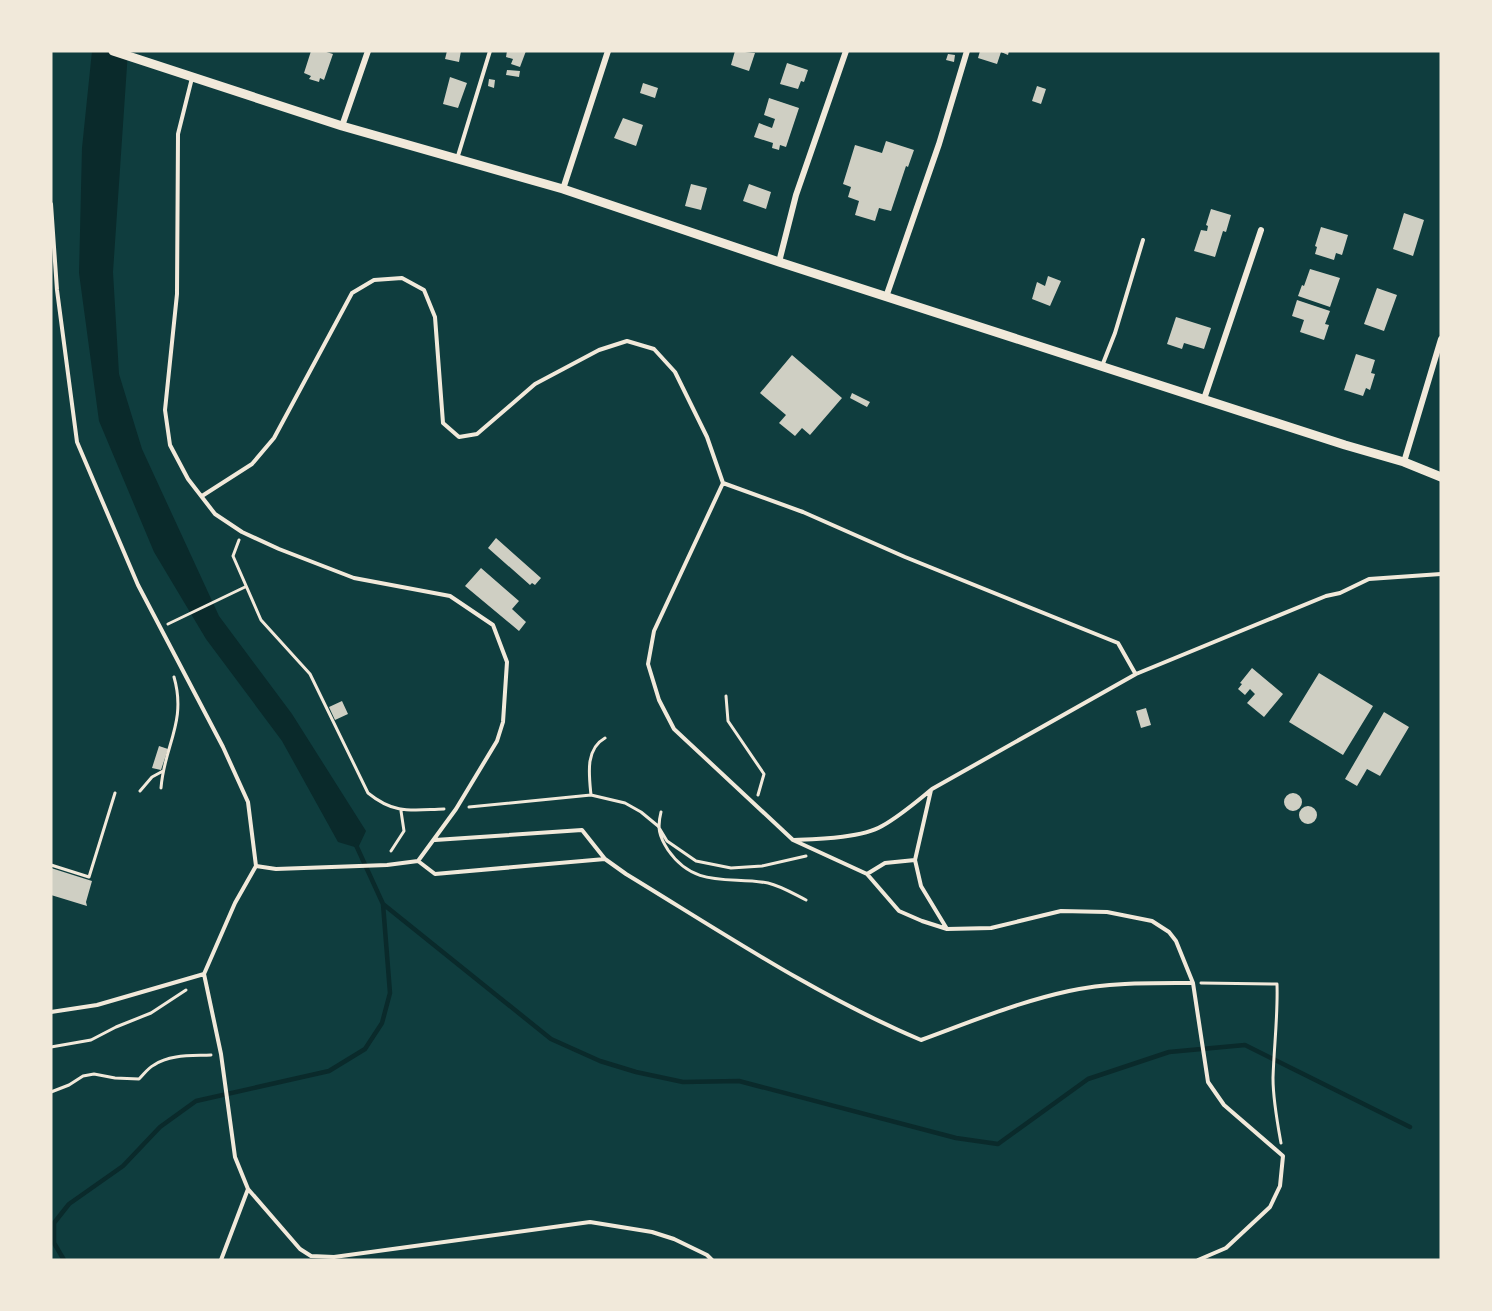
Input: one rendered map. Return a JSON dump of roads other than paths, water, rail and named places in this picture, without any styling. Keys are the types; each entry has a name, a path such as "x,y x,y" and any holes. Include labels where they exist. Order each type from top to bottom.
{"street":[{"path":"113,51 342,126 563,189 779,262 1345,446 1404,462 1441,477"},
{"path":"342,126 368,51"},
{"path":"563,189 608,51"},
{"path":"779,262 796,195 846,51"},
{"path":"886,297 939,144 967,51"},
{"path":"1204,399 1261,230"},
{"path":"1404,462 1441,339"}],"lane":[{"path":"457,159 490,51"},
{"path":"192,77 178,134 177,294 165,410 170,445 188,479 215,514 242,532 279,549 354,578 450,596 493,625 507,662 503,722 497,741 456,809 418,861 387,865 276,869 256,866"},
{"path":"51,204 57,290 76,442 138,585 223,747 248,802 256,866 235,903 204,974 220,1054 235,1156 248,1189 300,1249 311,1256 334,1257 590,1222 652,1232 674,1239 707,1255 712,1260"},
{"path":"1102,366 1115,333 1143,240"},
{"path":"202,496 252,464 274,438 352,292 374,280 402,278 424,290 435,317 443,423 459,437 477,434 536,384 599,350 627,341 654,349 675,372 707,437 723,483 654,631 648,664 659,700 674,729 793,840 867,874 899,911 922,921 947,928 991,928 1061,911 1107,912 1152,921 1169,932 1176,941 1193,983 1208,1082 1224,1105 1283,1156 1280,1186 1270,1207 1226,1248 1198,1260"},
{"path":"723,483 803,512 905,557 1118,643 1136,674"},
{"path":"793,840 836,838 880,828 932,789 1136,674 1340,593 1369,579 1441,573"},
{"path":"932,789 915,860 921,886 947,928"},
{"path":"435,840 582,830 605,859 626,874 834,999 873,1020 921,1040 1000,1010 1071,990 1132,984 1193,983"},
{"path":"418,861 435,874 605,859"},
{"path":"867,874 885,863 915,860"},
{"path":"51,1012 97,1005 204,974"},
{"path":"221,1260 248,1189"}],"water":[{"path":"92,51 128,51 113,272 119,374 142,449 219,616 292,714 366,831 358,848 338,842 282,741 206,639 154,552 99,421 79,273 82,148"}],"waterway":[{"path":"356,845 383,904 551,1039 600,1061 636,1072 683,1082 739,1081 956,1138 998,1144 1088,1079 1169,1052 1245,1045 1410,1127"},
{"path":"64,1260 54,1243 54,1223 69,1204 123,1166 160,1127 196,1101 329,1071 365,1049 382,1023 390,993 383,904"}]}
